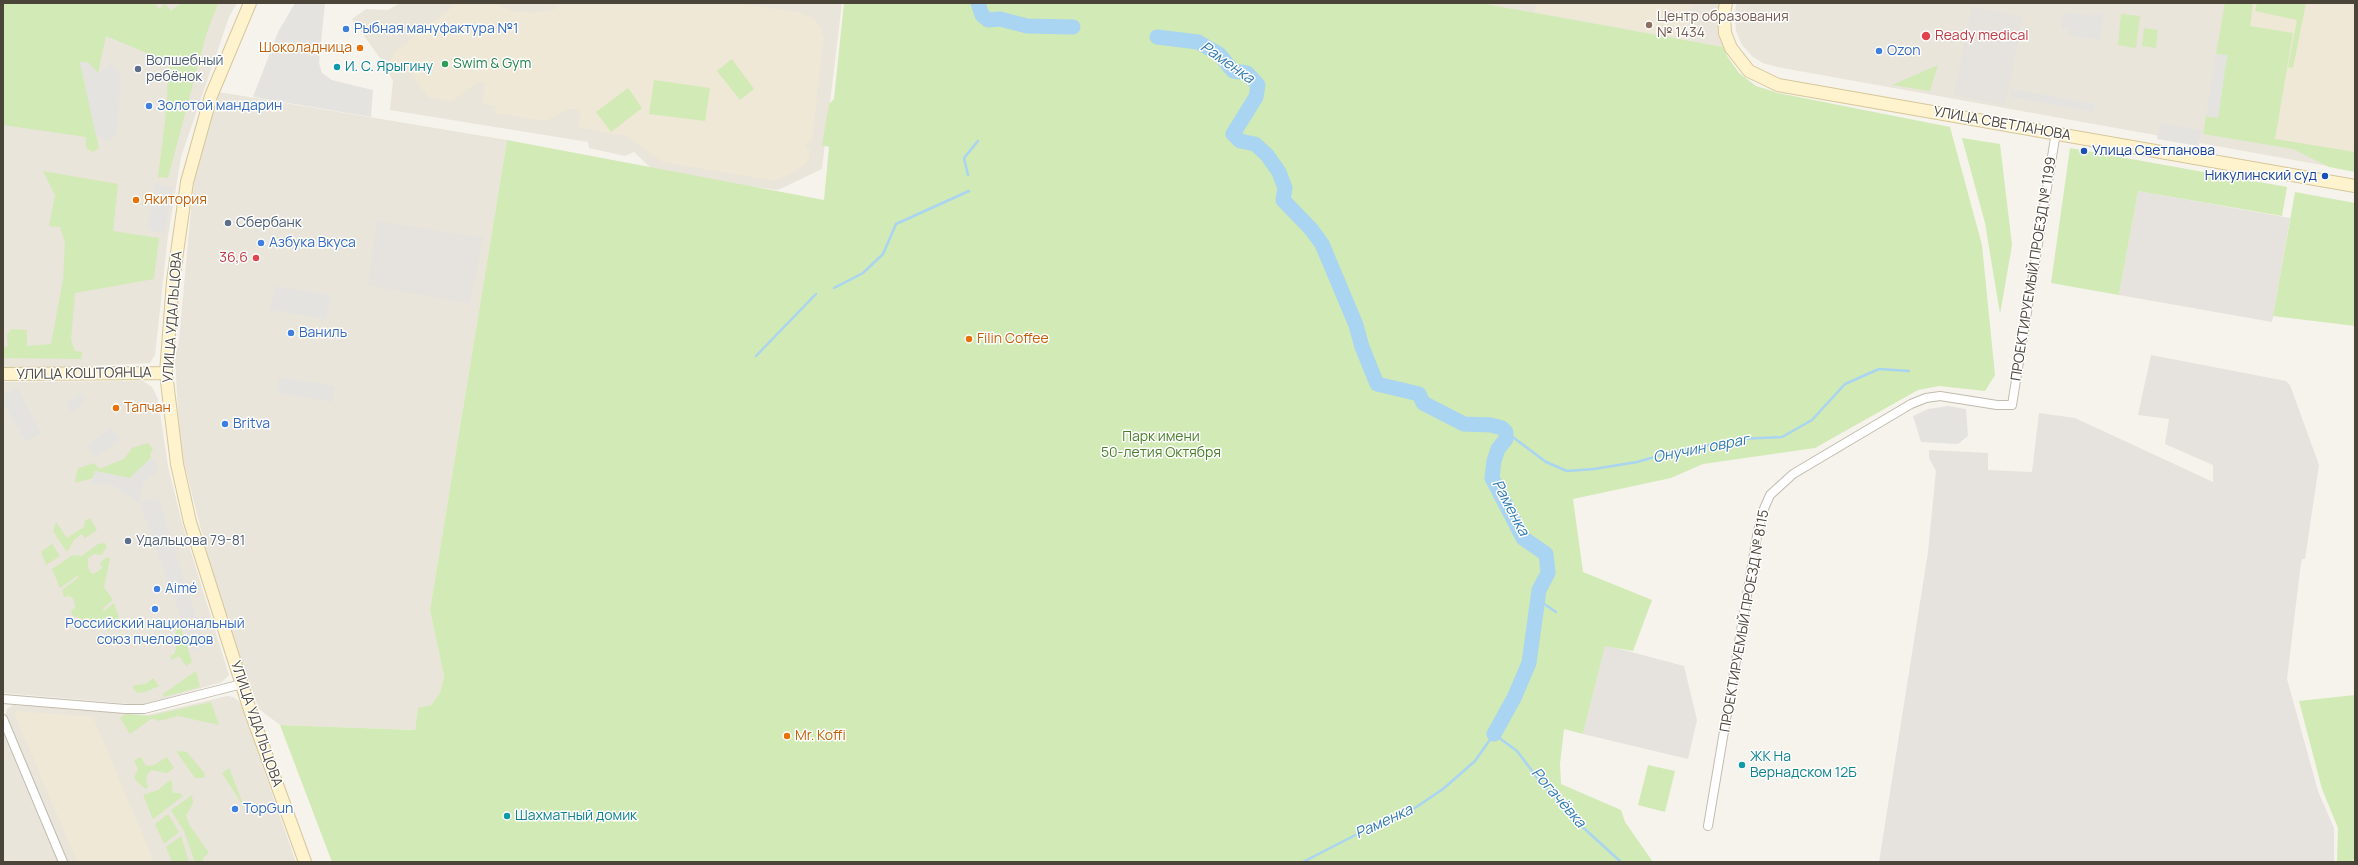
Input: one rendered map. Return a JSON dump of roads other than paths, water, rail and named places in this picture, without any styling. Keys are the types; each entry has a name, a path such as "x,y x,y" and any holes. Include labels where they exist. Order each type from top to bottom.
{"street":[{"name":"УЛИЦА УДАЛЬЦОВА","path":"250,3 211,96 189,176 173,281 166,373 174,447 181,484 206,576 242,684 305,862"},
{"name":"УЛИЦА СВЕТЛАНОВА","path":"1726,3 1724,14 1725,33 1731,48 1749,71 1778,85 2056,132 2355,186"},
{"name":"ПРОЕКТИРУЕМЫЙ ПРОЕЗД № 1199","path":"2012,405 2056,132"},
{"name":"УЛИЦА КОШТОЯНЦА","path":"3,374 166,373"},
{"name":"ПРОЕКТИРУЕМЫЙ ПРОЕЗД № 8115","path":"1708,826 1757,536 1763,511 1770,495 1793,474 1911,404 1926,398 1946,397 1997,405 2012,405"},
{"path":"3,699 125,709 144,709 242,684"},
{"path":"3,719 63,862"}],"waterway":[{"name":"Раменка","path":"978,3 982,15 988,20 1000,19 1027,26 1073,27"},
{"name":"Раменка","path":"1157,37 1198,42 1219,54 1233,71 1247,73 1258,85 1256,97 1233,134 1240,141 1255,144 1267,155 1279,172 1285,188 1283,200 1311,229 1322,244 1356,325 1362,347 1377,384 1419,394 1423,403 1464,424 1491,425 1502,428 1506,432 1506,439 1498,449 1494,461 1492,478 1523,538 1546,554 1548,573 1539,590 1529,663 1514,698 1494,734"},
{"path":"968,175 964,158 978,141"},
{"path":"834,288 863,273 883,254 896,224 969,191"},
{"path":"756,356 816,294"},
{"name":"Онучин овраг","path":"1506,432 1546,462 1567,471 1594,469 1637,462 1672,452 1740,439 1782,437 1812,420 1845,384 1879,369 1909,371"},
{"path":"1537,599 1556,612"},
{"name":"Раменка","path":"1303,862 1367,829 1406,814 1443,789 1475,761 1494,734 1517,751 1542,784 1576,821 1621,862"}],"place":[{"name":"Центр образования № 1434","path":"1649,25"},
{"name":"Рыбная мануфактура №1","path":"346,29"},
{"name":"Ready medical","path":"1926,36"},
{"name":"Шоколадница","path":"360,48"},
{"name":"Ozon","path":"1879,51"},
{"name":"Swim & Gym","path":"445,64"},
{"name":"И. С. Ярыгину","path":"337,67"},
{"name":"Волшебный ребёнок","path":"138,69"},
{"name":"Золотой мандарин","path":"149,106"},
{"name":"Улица Светланова","path":"2084,151"},
{"name":"Никулинский суд","path":"2325,176"},
{"name":"Якитория","path":"136,200"},
{"name":"Сбербанк","path":"228,223"},
{"name":"Азбука Вкуса","path":"261,243"},
{"name":"36,6","path":"256,258"},
{"name":"Ваниль","path":"291,333"},
{"name":"Filin Coffee","path":"969,339"},
{"name":"Тапчан","path":"116,408"},
{"name":"Britva","path":"225,424"},
{"name":"Удальцова 79-81","path":"128,541"},
{"name":"Aimé","path":"157,589"},
{"name":"Российский национальный союз пчеловодов","path":"155,609"},
{"name":"Mr. Koffi","path":"787,736"},
{"name":"ЖК На Вернадском 12Б","path":"1742,765"},
{"name":"TopGun","path":"235,809"},
{"name":"Шахматный домик","path":"507,816"}],"park label":[{"name":"Парк имени 50-летия Октября","path":"1161,446"}],"water label":[{"name":"Рогачёвка","path":"1558,798"}]}
